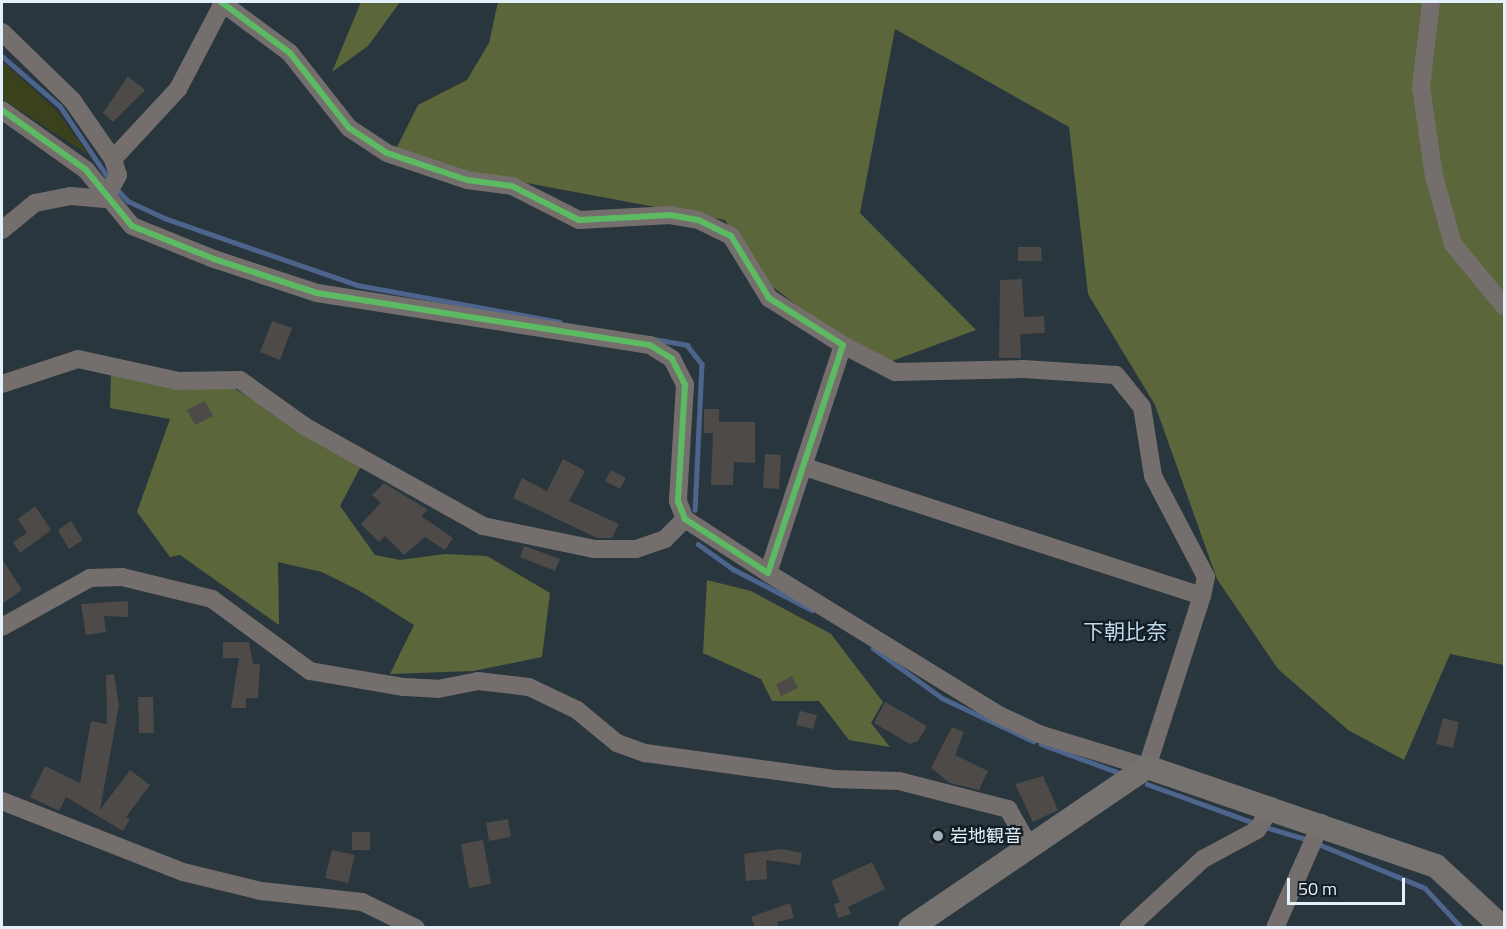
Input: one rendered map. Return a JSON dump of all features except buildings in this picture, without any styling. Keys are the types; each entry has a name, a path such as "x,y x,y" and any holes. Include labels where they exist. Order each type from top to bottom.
{"street":[{"path":"105,199 116,167 178,89 222,2 290,53 349,128 387,153 458,178 512,186 579,219 672,215 699,220 731,236 769,298 843,345 896,372 1023,369 1116,375 1142,407 1154,476 1206,577 1202,596 1146,767 1031,849 910,927"},
{"path":"1431,2 1421,87 1434,176 1454,244 1504,306"},
{"path":"2,32 72,100 116,167"},
{"path":"2,110 86,170 105,199 132,226 317,293 650,345 672,359 685,385 678,501 684,519 997,714 1039,734 1146,767 1265,817 1319,827 1436,866 1503,927"},
{"path":"2,230 35,203 71,196 105,199"},
{"path":"768,573 843,345"},
{"path":"2,384 78,359 178,381 240,380 306,427 483,526 594,549 636,549 665,539 684,519"},
{"path":"804,467 1202,596"},
{"path":"2,627 90,578 122,577 212,599 310,671 427,688 478,681 529,687 577,710 617,743 645,753 834,779 899,781 1008,809 1031,849"},
{"path":"2,801 183,872 261,891 362,902 416,927"},
{"path":"1128,927 1203,859 1265,817"},
{"path":"1275,927 1319,827"}],"green space":[{"path":"361,2 400,2 368,46 332,72"},
{"path":"498,2 1504,2 1504,665 1450,654 1404,760 1348,730 1278,669 1217,579 1155,405 1088,294 1069,127 895,29 860,213 976,330 892,361 820,323 765,281 725,220 463,171 395,151 418,105 467,80 489,43"},
{"path":"2,61 55,109 89,155 2,99"},
{"path":"111,375 187,390 225,383 362,464 340,506 375,555 400,560 445,554 487,556 550,593 542,657 473,671 390,674 414,625 360,591 322,572 278,562 279,625 180,555 170,557 137,512 170,419 110,408"},
{"path":"707,580 751,591 831,634 883,702 871,723 890,747 849,740 819,701 772,701 761,679 703,653"}],"waterway":[{"path":"2,56 60,106 111,182"},
{"path":"116,188 128,201 164,218 357,285 560,322"},
{"path":"654,339 687,345 702,364 695,510"},
{"path":"698,544 733,569 812,610"},
{"path":"873,648 942,698 1033,741"},
{"path":"1041,744 1117,772"},
{"path":"1147,784 1257,824"},
{"path":"1265,827 1309,840"},
{"path":"1316,843 1425,888 1462,928"}],"cycle path":[{"path":"2,110 86,170 132,226 214,259 317,293 650,345 672,359 685,385 678,501 685,519 768,573 843,345 769,298 731,236 698,220 671,215 579,220 512,186 467,180 387,153 349,128 290,53 221,2"}],"place":[{"name":"岩地観音","path":"938,836"}],"district":[{"name":"下朝比奈","path":"1125,631"}]}
